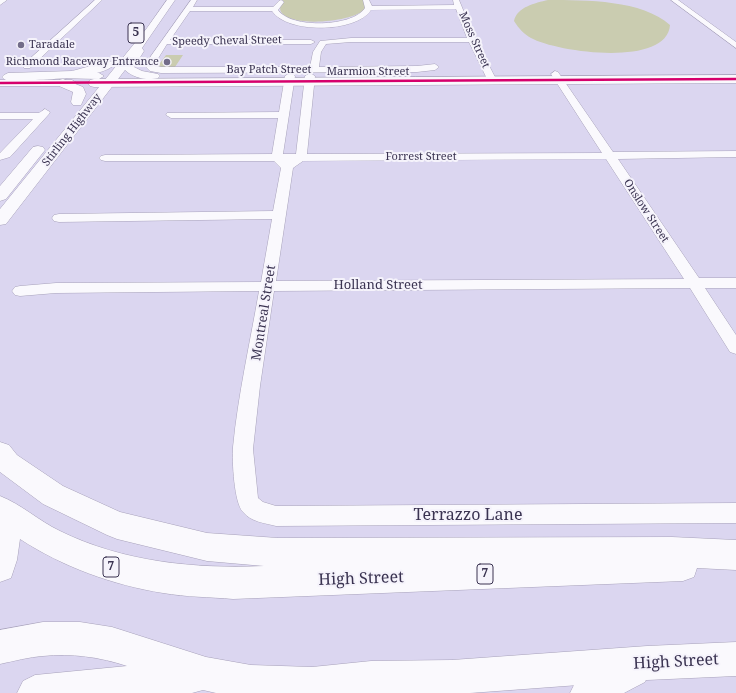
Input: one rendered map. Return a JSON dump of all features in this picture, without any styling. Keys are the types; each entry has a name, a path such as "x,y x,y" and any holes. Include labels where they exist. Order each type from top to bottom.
{"main road":[{"name":"5","path":"137,32 160,0"},
{"name":"Stirling Highway","path":"3,219 103,83 150,30 171,0"},
{"path":"150,30 151,34 128,67 131,71 150,75"},
{"name":"Stirling Highway","path":"3,79 77,74 92,71 112,62 103,83 78,102 69,112"},
{"name":"Marmion Street","path":"103,83 150,75 290,79 311,76 487,78 736,73"},
{"path":"103,83 120,87 150,75"},
{"name":"Marmion Street","path":"558,77 736,79"},
{"path":"63,83 79,90 80,94 78,102"},
{"name":"Stirling Highway","path":"0,196 46,139"},
{"path":"0,453 8,463 53,495 117,525 207,547 278,553 672,552 736,555"},
{"path":"0,567 5,552 6,530 1,510"},
{"name":"High Street","path":"1,510 49,541 105,565 163,578 218,582 241,583 680,566 736,559"},
{"name":"High Street","path":"0,647 43,639 80,639 112,644 206,674 251,682 312,684 371,678 452,677 647,663 736,659"},
{"path":"588,693 647,663"},
{"path":"35,693 206,674"},
{"path":"452,677 482,693"}],"street":[{"path":"0,3 4,0"},
{"path":"27,66 100,0"},
{"path":"150,75 150,63 194,0"},
{"path":"320,35 343,23 366,14 369,8 366,0"},
{"path":"674,0 736,46"},
{"path":"369,8 455,4"},
{"name":"Moss Street","path":"455,4 487,78"},
{"path":"187,9 251,9 276,5 277,15 295,22 320,35"},
{"path":"302,157 311,76 320,35"},
{"name":"Speedy Cheval Street","path":"165,42 289,41 320,35 351,40 470,40"},
{"name":"Bay Patch Street","path":"150,75 162,70 311,76 435,67"},
{"name":"Onslow Street","path":"558,77 736,348"},
{"name":"Marmion Street","path":"3,79 103,83"},
{"name":"Marmion Street","path":"3,79 63,83 103,83"},
{"name":"Montreal Street","path":"244,459 244,440 279,215 284,115 290,79"},
{"path":"0,116 43,114 6,154 0,157"},
{"path":"171,115 284,115"},
{"path":"227,128 232,115"},
{"name":"Forrest Street","path":"105,158 282,162 302,157 736,154"},
{"path":"59,218 279,215"},
{"name":"Holland Street","path":"20,291 56,288 736,283"},
{"name":"Terrazzo Lane","path":"244,459 246,495 250,505 261,513 276,516 736,513"}],"green space":[{"path":"283,0 364,0 365,9 359,14 349,17 336,20 309,22 287,17 281,12 280,6"},
{"path":"548,0 596,1 629,6 658,17 670,25 664,38 651,47 631,52 609,53 563,48 531,38 522,31 514,21 519,12 527,6"},
{"path":"166,55 183,55 175,67 157,67"}],"cycle path":[{"path":"0,83 736,79"}],"place":[{"name":"Taradale","path":"21,45"},
{"name":"Richmond Raceway Entrance","path":"167,62"}]}
